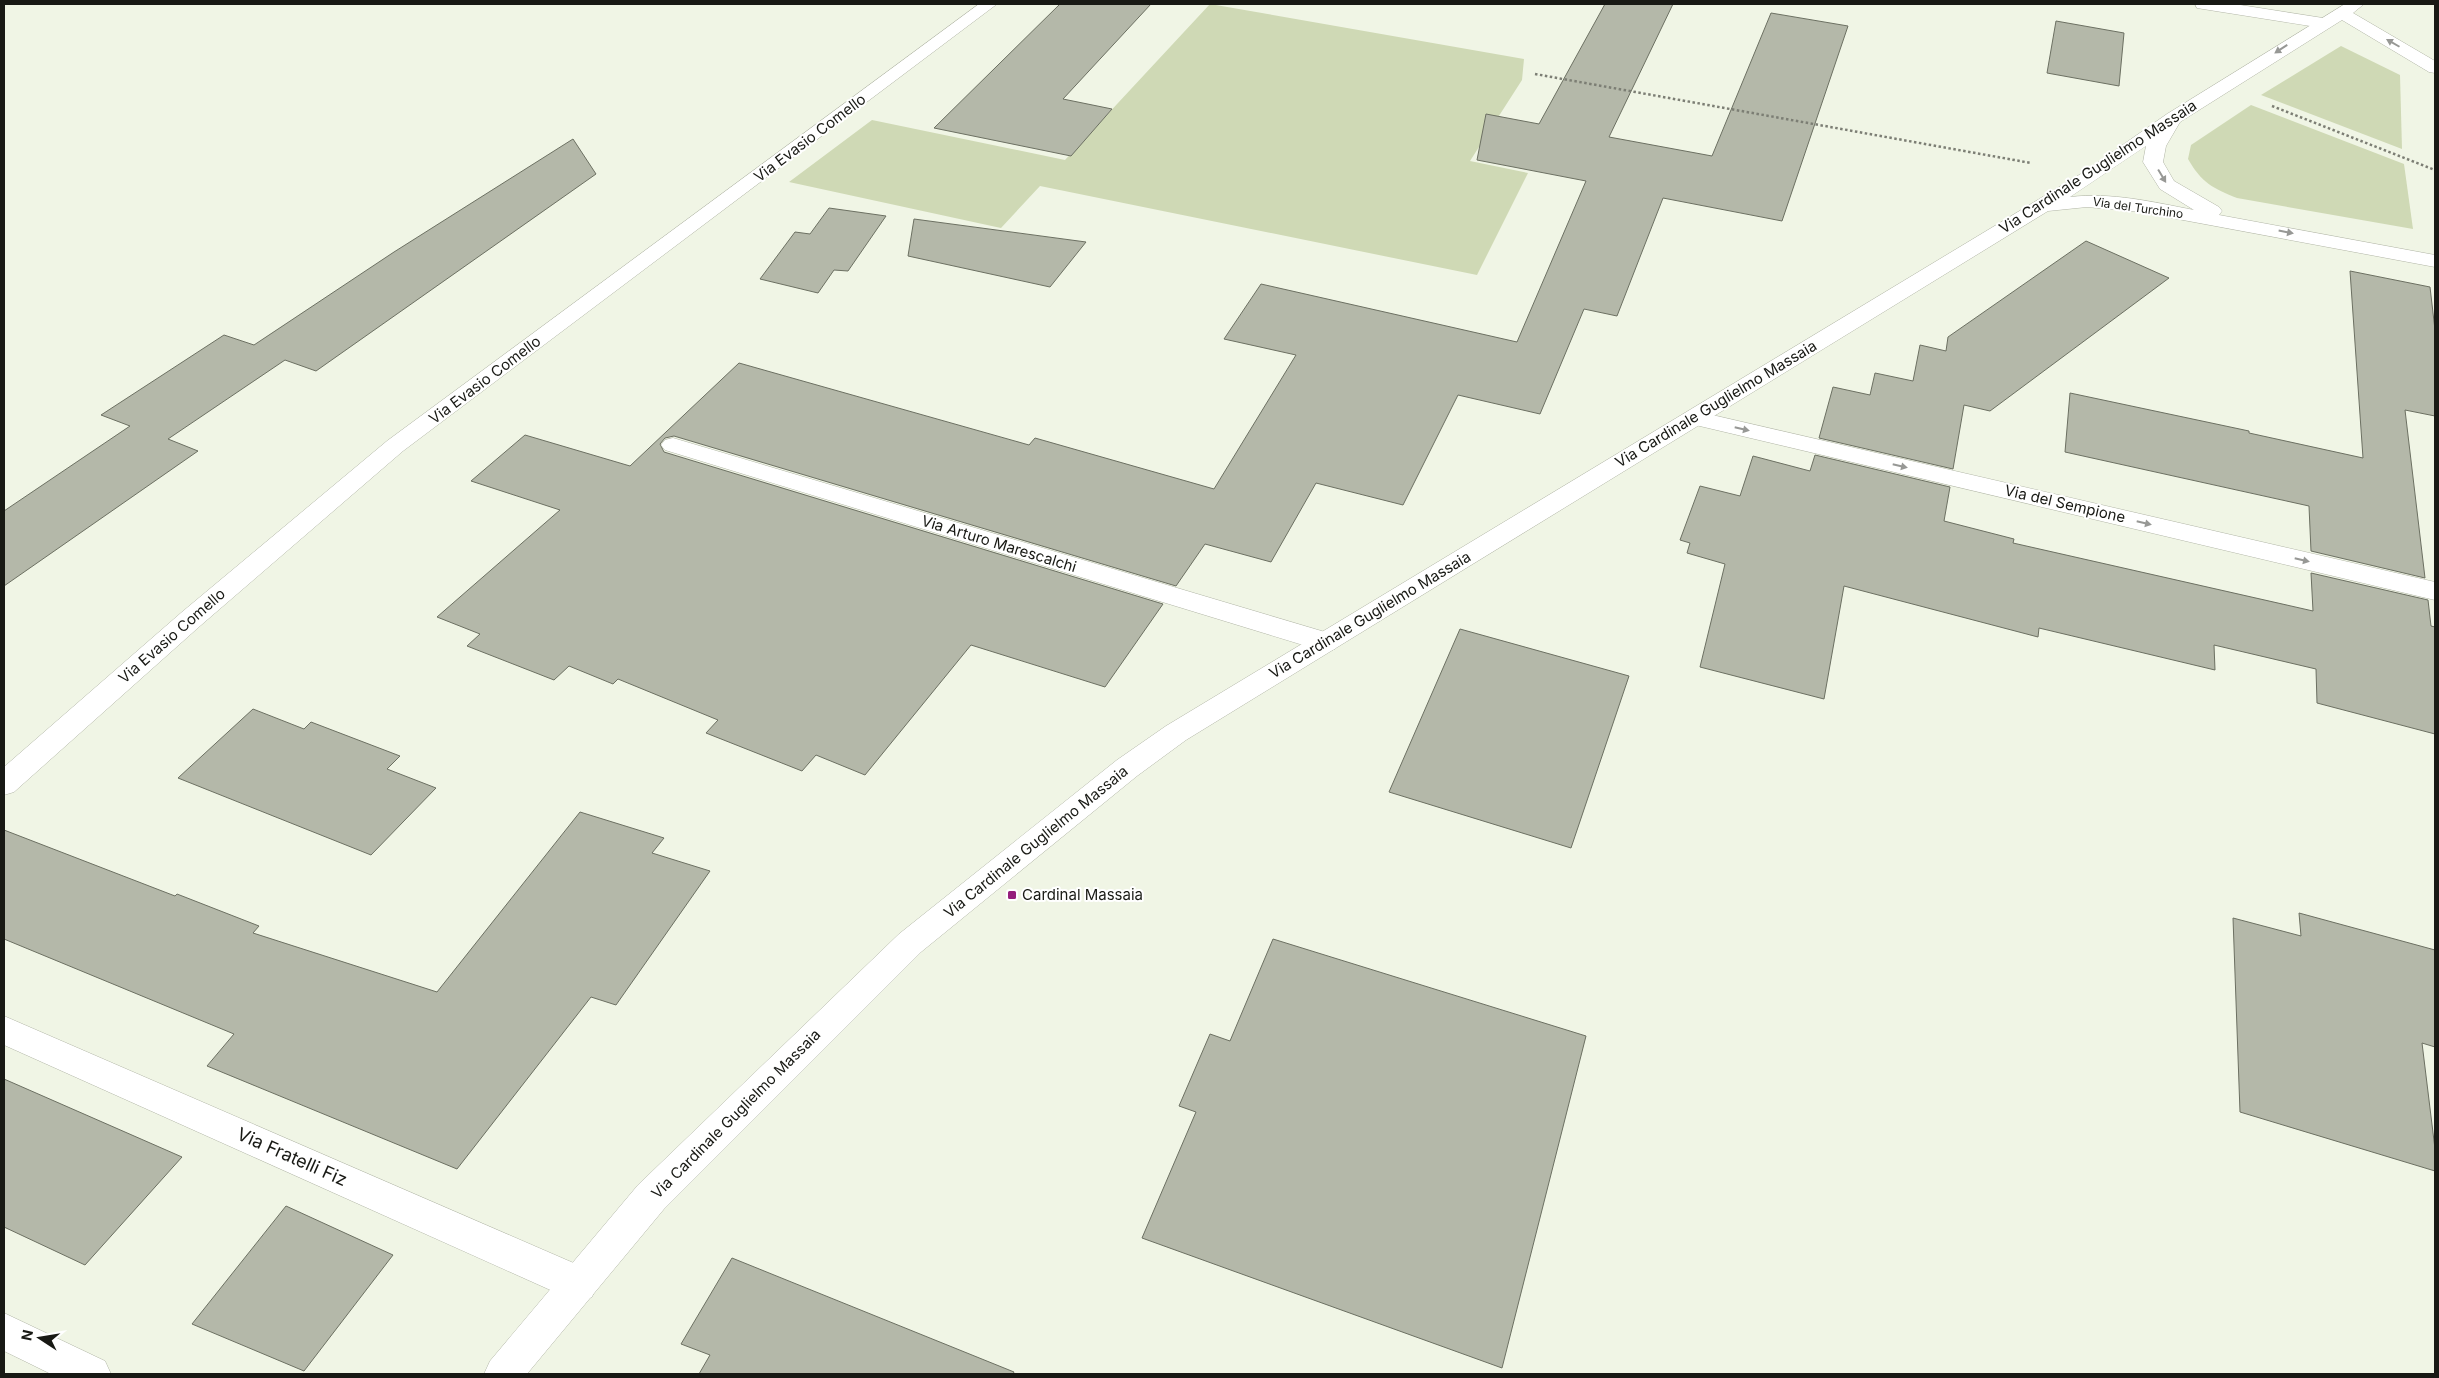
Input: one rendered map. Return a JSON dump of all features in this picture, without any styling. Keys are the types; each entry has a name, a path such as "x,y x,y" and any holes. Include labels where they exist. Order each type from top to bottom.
{"street":[{"name":"Via Evasio Comello","path":"4,784 192,619 395,446 989,4"},
{"path":"2203,4 2322,23"},
{"path":"2348,8 2435,68"},
{"name":"Via Cardinale Guglielmo Massaia","path":"503,1374 658,1190 910,943 1134,763 1176,733 2091,176 2174,118 2348,8"},
{"name":"Via del Turchino","path":"2174,118 2156,146 2153,162 2167,185 2195,203 2238,223"},
{"name":"Via del Turchino","path":"2038,208 2087,200 2140,206 2435,261"},
{"name":"Via del Sempione","path":"1695,418 2435,591"},
{"name":"Via Arturo Marescalchi","path":"673,445 1326,642"},
{"name":"Via Fratelli Fiz","path":"4,1030 579,1284"},
{"path":"4,1332 92,1374"}],"path":[{"path":"1535,74 2022,161 2091,176"},
{"path":"2222,87 2435,170"}],"green space":[{"path":"1210,4 1524,59 1522,80 1470,161 1528,173 1477,275 1040,186 1001,228 789,182 872,120 1065,160"},
{"path":"2341,46 2400,75 2402,149 2261,95"},
{"path":"2251,105 2404,164 2413,229 2237,198 2208,184 2198,174 2188,159 2191,145"}],"building":[{"path":"1060,4 1151,4 1063,99 1112,109 1071,156 934,128"},
{"path":"1605,4 1673,4 1609,137 1712,156 1771,13 1848,26 1782,221 1663,198 1617,316 1584,309 1540,414 1458,395 1403,505 1316,483 1271,562 1205,544 1176,586 674,436 665,438 660,444 664,452 1163,604 1105,687 971,645 865,775 816,755 802,771 706,733 718,720 618,679 613,684 569,666 554,680 467,646 480,634 437,617 560,510 471,481 525,435 630,466 739,363 1029,445 1035,438 1214,489 1296,355 1224,339 1261,284 1517,342 1586,181 1477,160 1486,114 1539,124"},
{"path":"2056,21 2124,33 2119,86 2047,73"},
{"path":"573,139 596,174 316,371 285,360 168,439 198,451 4,586 4,511 130,426 101,415 224,335 254,345 394,252"},
{"path":"829,208 886,216 848,271 834,270 818,293 760,279 795,232 810,234"},
{"path":"914,219 1086,242 1050,287 908,256"},
{"path":"2086,241 2169,278 1990,411 1964,405 1953,469 1819,438 1833,387 1870,395 1875,373 1913,381 1920,345 1946,351 1948,337"},
{"path":"2350,271 2430,287 2435,330 2435,416 2405,410 2425,578 2311,551 2309,506 2065,452 2070,393 2249,431 2249,433 2363,458"},
{"path":"1815,455 1950,487 1944,521 2014,539 2013,543 2313,611 2311,573 2428,600 2431,626 2435,627 2435,734 2317,703 2316,669 2214,645 2215,670 2039,628 2038,637 1844,586 1824,699 1700,667 1725,564 1687,553 1690,543 1680,540 1700,486 1740,496 1753,456 1810,471"},
{"path":"1460,629 1629,676 1571,848 1389,792"},
{"path":"253,709 304,729 311,722 400,756 387,769 436,788 371,855 178,778"},
{"path":"580,812 664,838 652,853 710,871 616,1005 591,997 457,1169 207,1066 234,1034 4,939 4,830 175,896 177,894 259,926 253,933 437,992"},
{"path":"2299,913 2435,950 2435,1047 2422,1043 2435,1149 2435,1171 2240,1112 2233,918 2301,936"},
{"path":"1273,939 1586,1036 1502,1368 1142,1238 1196,1112 1179,1106 1210,1034 1230,1041"},
{"path":"4,1079 182,1157 85,1265 4,1227"},
{"path":"286,1206 393,1255 304,1371 192,1324"},
{"path":"732,1258 1014,1372 1013,1374 699,1374 710,1355 681,1344"}],"place":[{"name":"Cardinal Massaia","path":"1012,895"}]}
